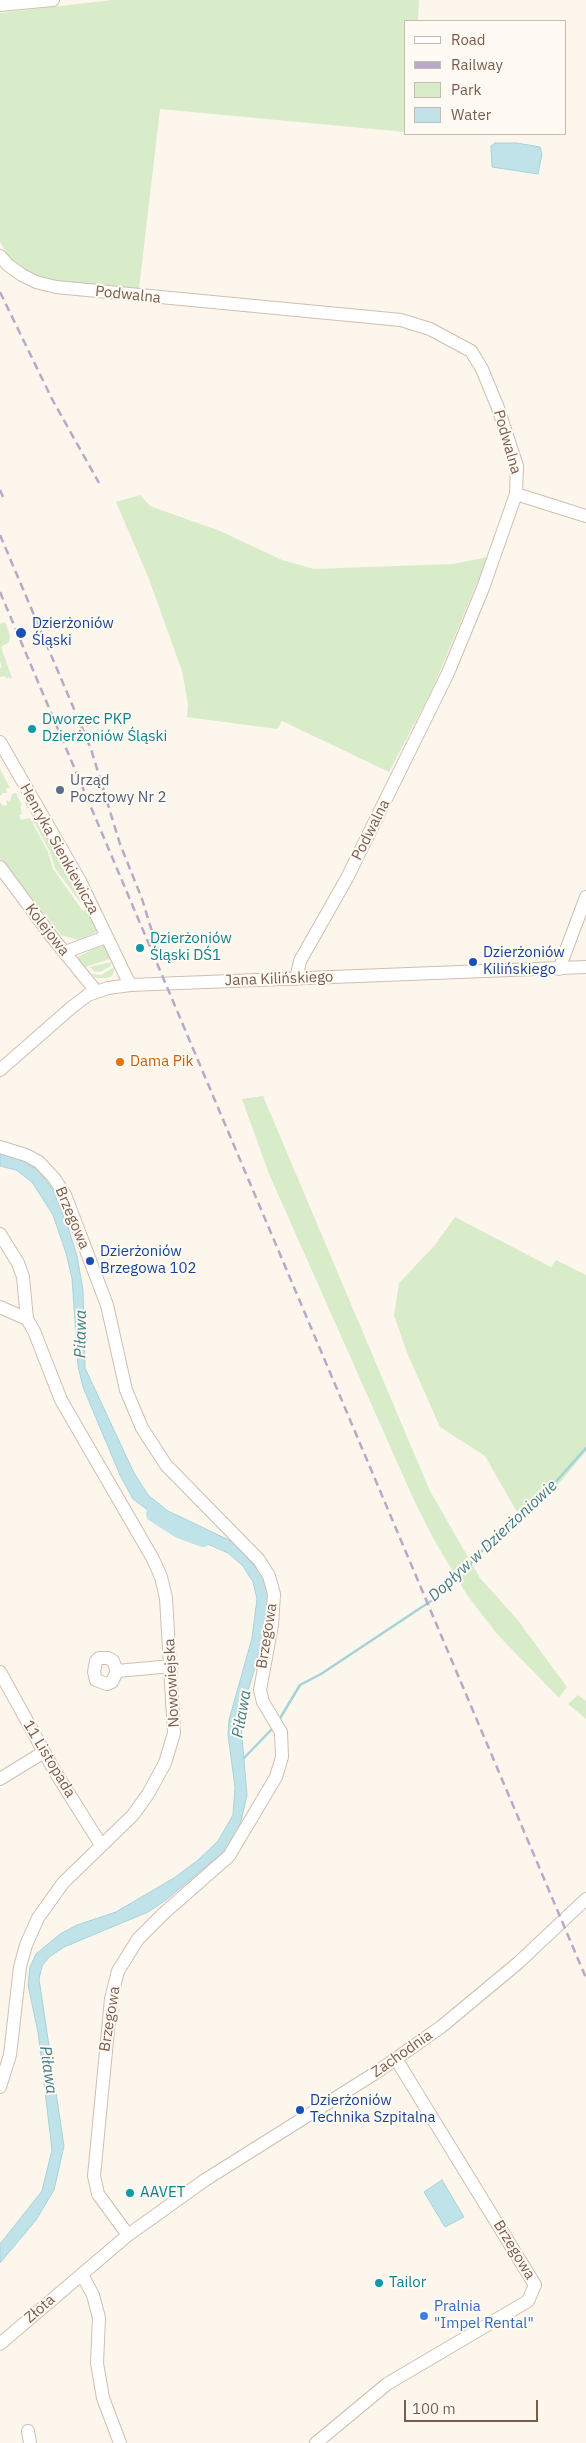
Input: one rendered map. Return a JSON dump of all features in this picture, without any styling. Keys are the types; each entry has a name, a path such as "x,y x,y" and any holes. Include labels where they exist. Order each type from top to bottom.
{"street":[{"path":"0,5 53,0"},
{"name":"Podwalna","path":"0,256 8,265 22,275 36,282 56,287 209,304 401,320 430,328 470,351 482,369 498,408 517,466 516,494 484,588 448,673 347,878 300,960 296,979"},
{"path":"516,494 586,516"},
{"name":"Henryka Sienkiewicza","path":"0,742 80,881 130,985"},
{"name":"Kolejowa","path":"0,867 96,991"},
{"path":"559,969 586,897"},
{"path":"65,952 106,936"},
{"name":"Jana Kilińskiego","path":"0,1070 60,1016 96,991 130,985 586,968"},
{"name":"Brzegowa","path":"0,1147 26,1155 39,1162 54,1178 65,1195 107,1305 126,1390 142,1428 166,1465 254,1553 269,1576 274,1594 273,1613 260,1690 263,1702 276,1721 283,1748 279,1768 236,1847 223,1863 146,1930 131,1949 118,1972 109,2014 94,2176 98,2194 128,2236"},
{"path":"0,1234 18,1263 23,1277 27,1319 0,1307"},
{"name":"Nowowiejska","path":"0,2087 12,2040 20,1967 29,1938 38,1918 63,1882 133,1815 153,1787 165,1763 174,1732 172,1666 166,1598 156,1565 61,1400 38,1340 27,1319"},
{"path":"116,1671 172,1666"},
{"name":"11 Listopada","path":"0,1672 44,1752 100,1845"},
{"path":"0,1779 44,1752"},
{"name":"Zachodnia","path":"82,2275 128,2236 205,2180 396,2058 441,2027 498,1980 586,1899"},
{"name":"Brzegowa","path":"316,2443 387,2384 528,2300 535,2285 396,2058"},
{"path":"82,2275 93,2294 99,2318 98,2363 103,2398 120,2443"},
{"name":"Złota","path":"0,2344 82,2275"}],"green space":[{"path":"112,0 419,0 418,20 404,20 404,132 160,109 139,289 66,288 31,276 10,258 0,242 0,13"},
{"path":"140,495 150,506 220,531 282,560 314,569 453,564 488,557 432,690 389,772 282,721 277,729 187,717 188,704 182,671 149,579 116,502"},
{"path":"5,622 10,635 9,642 1,647 12,678 10,679 9,677 6,679 5,676 0,677 0,668 2,667 0,661 0,624"},
{"path":"0,769 10,788 6,788 7,793 3,793 0,796"},
{"path":"22,791 85,903 80,902 55,868 50,852 34,822 29,808 27,808"},
{"path":"16,793 22,805 20,806 22,814 19,815 21,820 30,818 48,852 53,869 83,911 88,908 97,932 78,940 61,935 0,858 0,802 3,806 7,805 6,800 10,802 12,794"},
{"path":"103,944 113,958 85,967 76,958"},
{"path":"111,962 111,966 100,972 94,971 90,967"},
{"path":"116,966 112,976 107,978 96,978 91,974 101,975"},
{"path":"263,1096 430,1491 480,1578 517,1619 567,1687 559,1698 497,1634 467,1595 433,1538 413,1498 269,1174 242,1099"},
{"path":"455,1217 551,1267 556,1260 586,1275 586,1451 552,1492 522,1521 485,1456 440,1427 408,1355 394,1316 399,1283 435,1245"},
{"path":"578,1695 586,1701 586,1719 568,1704"}],"water":[{"path":"495,143 517,143 540,147 542,154 538,174 492,167 491,146"},
{"path":"0,1153 19,1158 39,1171 53,1190 77,1256 83,1290 85,1368 134,1473 148,1495 168,1511 231,1541 266,1578 269,1596 268,1624 242,1711 241,1725 247,1795 239,1830 228,1848 166,1900 148,1912 64,1947 49,1957 42,1966 39,1979 64,2146 54,2190 36,2220 0,2263 0,2244 42,2191 52,2150 38,2032 28,1985 30,1967 36,1954 60,1934 77,1925 116,1912 174,1878 198,1860 218,1841 233,1815 235,1787 228,1735 229,1720 252,1638 257,1599 253,1582 243,1566 228,1553 194,1538 157,1517 133,1499 120,1475 83,1387 78,1366 72,1278 53,1215 32,1182 16,1170 0,1166"},
{"path":"442,2180 464,2217 445,2227 424,2192"}],"waterway":[{"name":"Dopływ w Dzierżoniowie","path":"279,1720 300,1685 321,1674 437,1597 457,1573 470,1566 473,1559 544,1495 586,1448"},
{"name":"Piława","path":"154,1514 179,1530 203,1539"},
{"name":"Dopływ w Dzierżoniowie","path":"244,1758 273,1728"}],"railway":[{"path":"0,292 52,399 99,483"},
{"path":"0,490 3,497"},
{"path":"0,535 91,749 120,844 142,899 158,951"},
{"path":"0,592 586,1978"}],"place":[{"name":"Dzierżoniów Śląski","path":"21,633"},
{"name":"Dworzec PKP Dzierżoniów Śląski","path":"32,729"},
{"name":"Urząd Pocztowy Nr 2","path":"60,790"},
{"name":"Dzierżoniów Śląski DŚ1","path":"140,948"},
{"name":"Dzierżoniów Kilińskiego","path":"473,962"},
{"name":"Dama Pik","path":"120,1062"},
{"name":"Dzierżoniów Brzegowa 102","path":"90,1261"},
{"name":"Dzierżoniów Technika Szpitalna","path":"300,2110"},
{"name":"AAVET","path":"130,2193"},
{"name":"Tailor","path":"379,2283"},
{"name":"Pralnia \"Impel Rental\"","path":"424,2316"}]}
